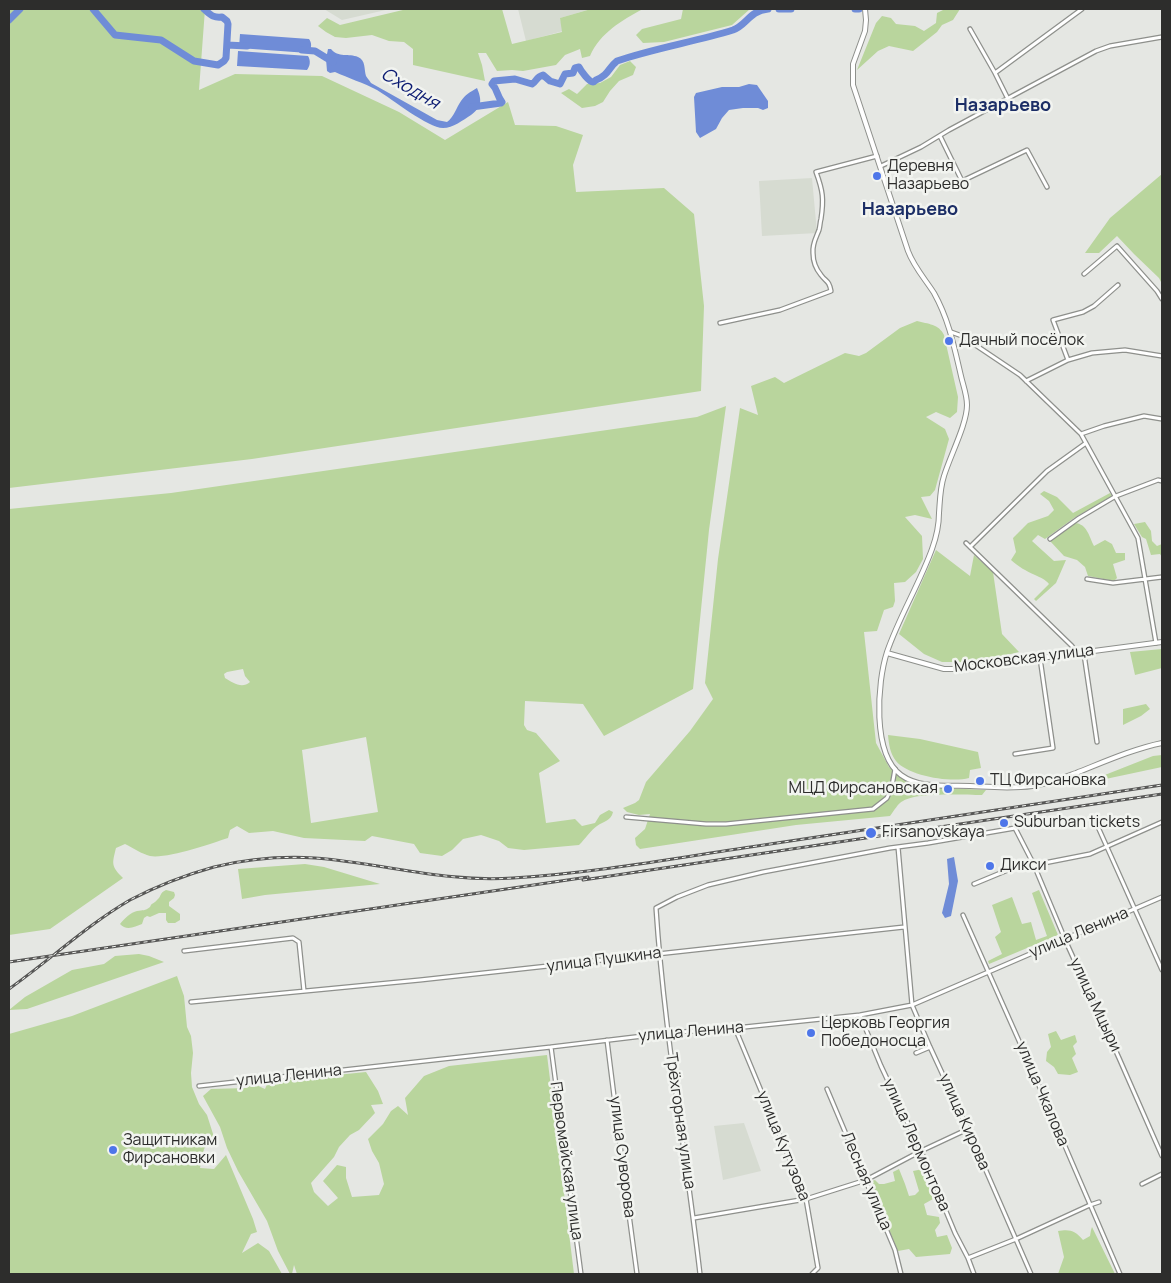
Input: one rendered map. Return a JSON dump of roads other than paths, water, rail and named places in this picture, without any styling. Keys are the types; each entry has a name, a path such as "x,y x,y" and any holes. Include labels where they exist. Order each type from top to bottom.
{"street":[{"path":"865,9 865,31 852,64 854,85 911,259 933,292 951,332 967,405 964,422 942,480 937,532 932,549 896,629 887,653 880,681 880,715 888,761 901,775 920,783 1012,788 1052,782 1130,752 1162,743"},
{"path":"995,73 1082,9"},
{"path":"970,29 1008,99"},
{"path":"881,166 921,147 1096,51 1110,46 1162,37"},
{"path":"940,136 962,181 1027,150 1047,187"},
{"path":"720,323 780,310 831,291 830,285 818,270 813,255 814,239 819,230 823,200 816,172 877,156"},
{"path":"1084,274 1117,246 1162,299"},
{"path":"1068,360 1052,320 1083,312 1094,306 1118,285"},
{"path":"951,332 962,336 1020,375 1081,434 1138,538 1156,643"},
{"path":"1026,381 1068,360 1092,353 1125,350 1162,356"},
{"path":"1081,434 1144,416 1162,419"},
{"path":"970,547 1047,472 1086,443"},
{"path":"1050,539 1079,518 1116,496 1158,480 1162,481"},
{"path":"966,544 1077,653"},
{"path":"1087,579 1113,583 1162,577"},
{"name":"Московская улица","path":"887,653 944,669 957,669 1162,642"},
{"path":"1084,652 1097,742"},
{"path":"1015,754 1054,748 1040,658"},
{"path":"626,817 726,824 873,809 887,798 892,786 895,769"},
{"path":"1034,865 1090,854 1162,822"},
{"path":"1098,827 1162,970"},
{"name":"улица Мцыри","path":"898,847 1015,828 1032,860 1065,939 1162,1156"},
{"name":"Трёхгорная улица","path":"700,1274 668,1033 656,908 677,897 708,885 800,864 898,847"},
{"name":"улица Кирова","path":"898,847 912,1005 1032,1274"},
{"path":"974,884 1032,860"},
{"name":"улица Ленина","path":"199,1086 668,1033 860,1015 912,1005 1162,897"},
{"name":"улица Чкалова","path":"963,915 1120,1274"},
{"name":"улица Пушкина","path":"191,1002 420,980 904,927"},
{"path":"184,951 293,938 299,942 304,991"},
{"name":"улица Лермонтова","path":"860,1015 954,1233 968,1258 974,1274"},
{"name":"улица Кутузова","path":"734,1028 806,1199 818,1268 812,1274"},
{"name":"улица Суворова","path":"607,1040 638,1274"},
{"name":"Первомайская улица","path":"551,1047 581,1274"},
{"path":"916,1053 930,1048"},
{"name":"Лесная улица","path":"827,1089 895,1250 900,1274"},
{"path":"694,1218 806,1199 866,1180 920,1151 968,1129"},
{"path":"1142,1184 1162,1174"},
{"path":"968,1258 1100,1202"}],"water":[{"path":"240,34 309,39 311,47 308,53 239,48"},
{"path":"328,49 340,54 361,58 364,63 366,76 371,83 437,120 447,122 464,97 477,88 480,96 479,106 475,112 454,125 447,128 436,127 377,90 335,72 330,73 327,71 326,59"},
{"path":"238,51 308,56 310,60 307,70 237,66"},
{"path":"749,84 757,85 768,101 768,108 763,110 743,108 729,110 716,129 700,138 696,132 694,97 696,93 722,87 739,87"},
{"path":"954,857 958,881 951,916 945,918 942,913 949,884 947,859"}],"waterway":[{"name":"Сходня","path":"9,20 20,9"},
{"name":"Сходня","path":"93,9 115,35 161,40 194,61 218,65 226,58 228,24 222,17 214,16 204,9"},
{"name":"Сходня","path":"472,107 502,102 492,84 494,81 515,79 532,84 543,75 550,81 560,84 565,74 573,73 575,68 579,67 583,74 593,82 604,76 617,61 733,30 742,25 756,12 768,9"},
{"name":"Сходня","path":"779,9 791,9"},
{"name":"Сходня","path":"227,45 247,46"},
{"name":"Сходня","path":"302,50 315,51 333,62"}],"railway":[{"path":"9,989 99,920 130,900 182,877 214,867 239,862 303,857 463,878 488,879 544,876 635,865 1162,785"},
{"path":"583,880 1162,794"},
{"path":"9,962 588,877"}],"place":[{"name":"Деревня Назарьево","path":"877,176"},
{"name":"Дачный посёлок","path":"949,341"},
{"name":"ТЦ Фирсановка","path":"980,781"},
{"name":"МЦД Фирсановская","path":"948,789"},
{"name":"Suburban tickets","path":"1004,823"},
{"name":"Firsanovskaya","path":"871,833"},
{"name":"Дикси","path":"990,866"},
{"name":"Церковь Георгия Победоносца","path":"811,1033"},
{"name":"Защитникам Фирсановки","path":"113,1150"}],"district":[{"name":"Назарьево","path":"1003,106"},
{"name":"Назарьево","path":"910,210"}]}
